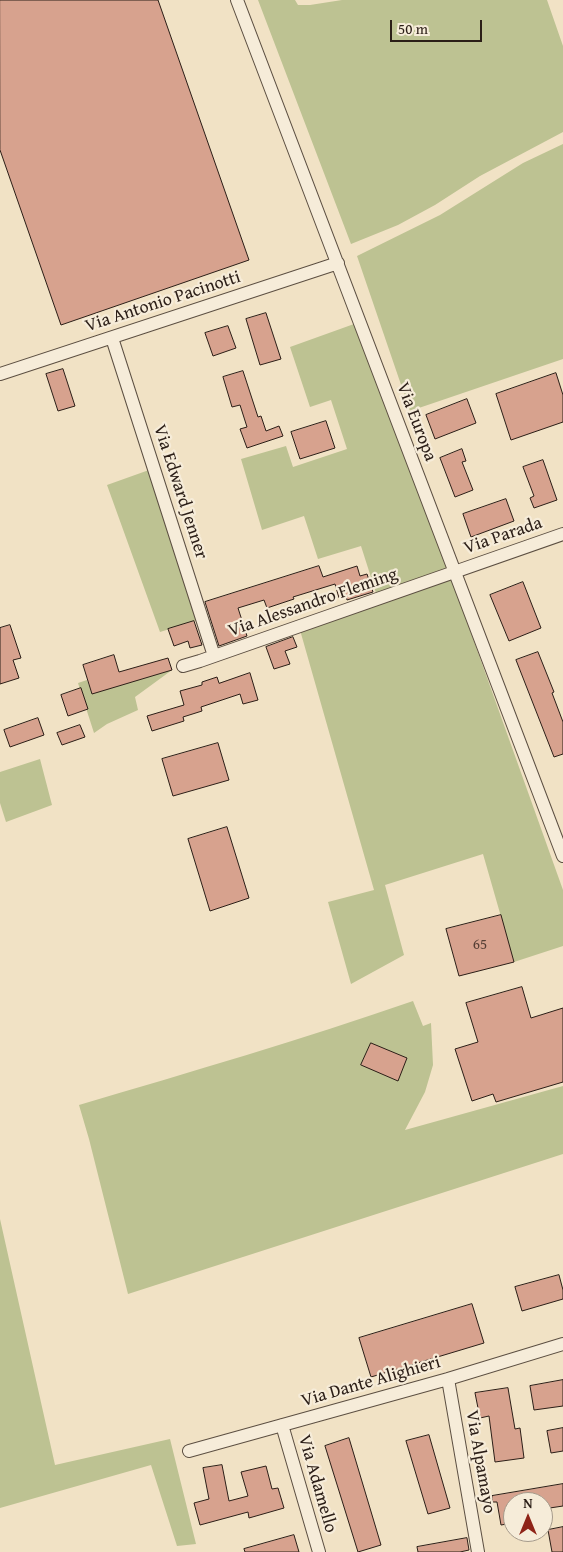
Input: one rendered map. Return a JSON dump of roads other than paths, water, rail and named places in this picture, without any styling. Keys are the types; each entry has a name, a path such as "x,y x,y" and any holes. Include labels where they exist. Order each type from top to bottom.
{"street":[{"name":"Via Europa","path":"237,0 563,856"},
{"name":"Via Antonio Pacinotti","path":"0,374 338,263"},
{"name":"Via Edward Jenner","path":"112,338 214,656"},
{"name":"Via Parada","path":"455,572 563,534"},
{"name":"Via Alessandro Fleming","path":"184,666 455,572"},
{"name":"Via Dante Alighieri","path":"189,1451 448,1379 563,1344"},
{"name":"Via Alpamayo","path":"448,1379 478,1552"},
{"name":"Via Adamello","path":"282,1425 319,1552"}]}
